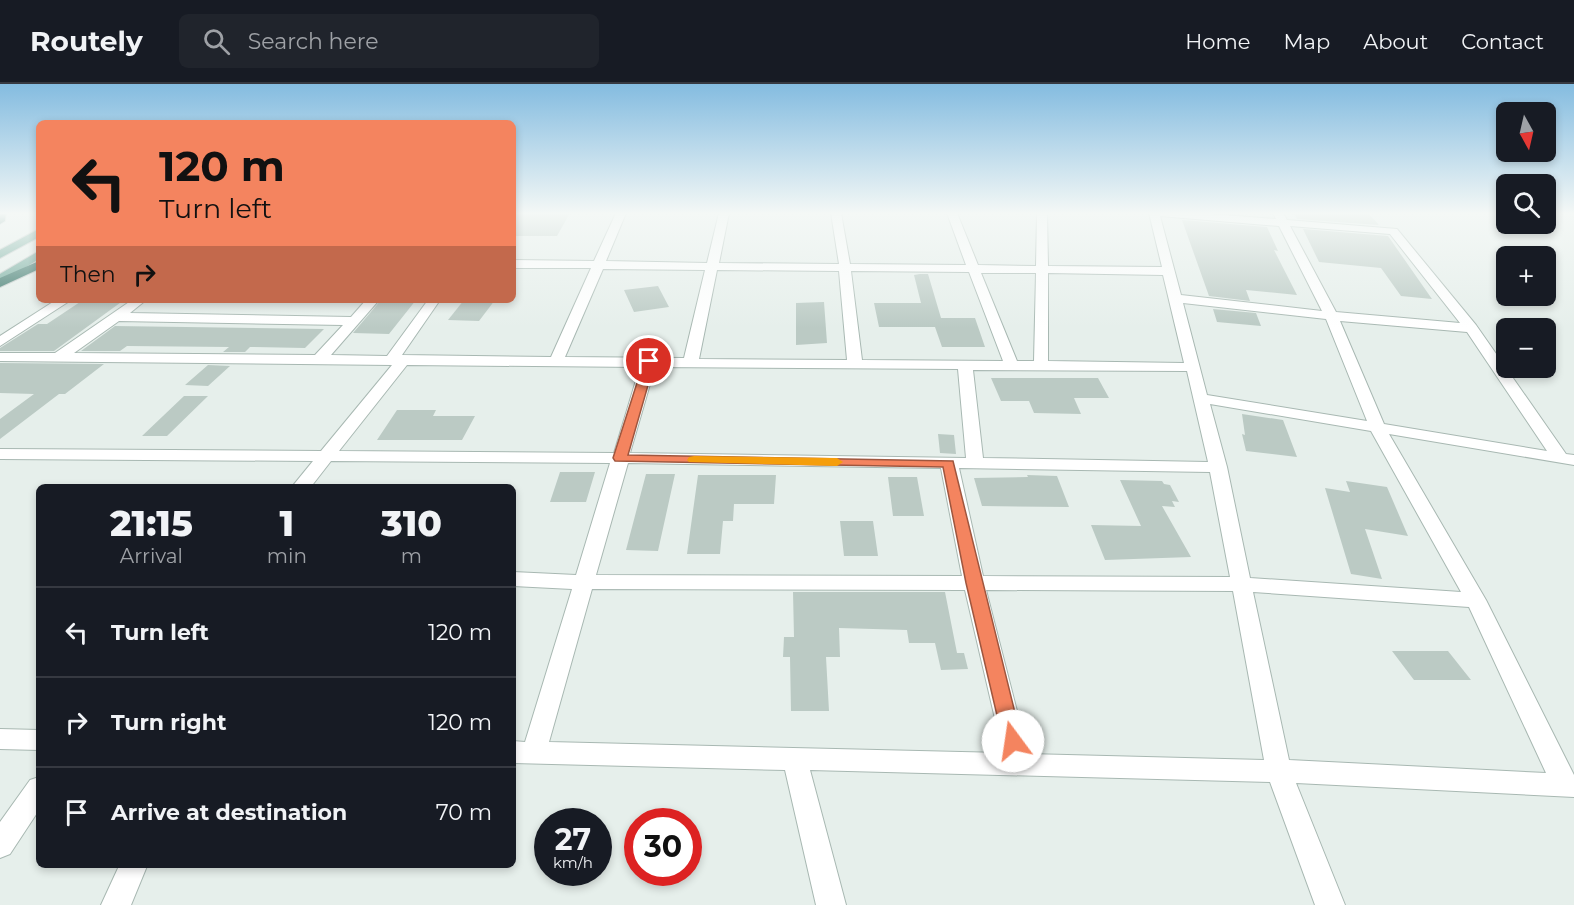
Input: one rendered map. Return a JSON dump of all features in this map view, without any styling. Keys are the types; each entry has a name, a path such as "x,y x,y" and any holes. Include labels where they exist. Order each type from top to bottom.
{"highway":[{"path":"0,281 36,266"}],"main road":[{"path":"0,281 36,257"}],"street":[{"path":"557,360 606,251"},
{"path":"691,361 715,251"},
{"path":"842,251 855,363"},
{"path":"967,251 1011,364"},
{"path":"1041,364 1042,251"},
{"path":"1164,251 1218,467 1279,771 1330,905"},
{"path":"649,361 584,582 523,752 1279,771 1570,786 1476,600 1378,429 1331,316 1298,251"},
{"path":"1409,251 1471,328 1568,459"},
{"path":"516,264 973,267 1168,271"},
{"path":"1175,298 1331,316 1471,328"},
{"path":"0,342 60,303"},
{"path":"58,357 136,303"},
{"path":"320,358 370,303"},
{"path":"303,484 398,359 432,303"},
{"path":"115,317 354,321"},
{"path":"0,357 1192,367"},
{"path":"965,364 975,464"},
{"path":"1200,398 1568,459"},
{"path":"0,454 323,458 620,458 1218,467"},
{"path":"949,464 974,583 1018,764"},
{"path":"516,579 584,582 1241,584 1476,600"},
{"path":"0,739 36,740"},
{"path":"795,759 831,905"},
{"path":"0,845 36,792"},
{"path":"116,905 132,868"}],"building":[{"path":"1193,251 1275,251 1297,295 1246,290 1250,301 1209,296"},
{"path":"1314,251 1399,251 1432,299 1401,296 1381,268 1319,262"},
{"path":"928,274 941,318 975,318 985,347 942,347 935,327 879,327 874,303 921,303 914,275"},
{"path":"658,286 669,307 634,312 624,290"},
{"path":"824,302 827,343 796,345 796,303"},
{"path":"78,303 120,303 54,351 0,351 0,348 38,324 47,324"},
{"path":"378,303 414,303 389,334 353,333"},
{"path":"462,303 493,303 479,321 448,320"},
{"path":"1213,309 1256,313 1261,326 1217,322"},
{"path":"115,326 324,329 305,348 250,347 245,352 223,352 229,347 127,346 120,351 81,351"},
{"path":"0,363 104,364 65,394 59,394 0,439 0,419 34,394 0,393"},
{"path":"208,365 230,366 208,386 185,385"},
{"path":"991,378 1098,378 1109,398 1074,398 1081,414 1034,413 1029,401 1001,401"},
{"path":"184,396 208,396 167,436 142,436"},
{"path":"397,410 436,410 433,416 475,416 462,440 377,440"},
{"path":"1242,414 1283,420 1297,457 1246,451 1242,434 1245,435"},
{"path":"938,434 954,435 956,454 940,453"},
{"path":"560,472 595,472 586,502 550,502"},
{"path":"646,474 675,474 658,551 626,550"},
{"path":"698,475 776,475 774,504 734,504 733,521 723,521 720,554 687,554"},
{"path":"1027,475 1057,476 1069,507 982,506 974,478 1028,477"},
{"path":"888,477 917,477 924,516 893,516"},
{"path":"1120,480 1162,481 1170,485 1179,502 1172,501 1175,507 1162,506 1191,557 1105,560 1091,525 1141,526"},
{"path":"1346,481 1387,487 1408,536 1365,529 1382,579 1351,574 1325,488 1350,492"},
{"path":"840,521 873,521 878,556 844,556"},
{"path":"793,592 945,592 957,653 964,653 968,669 941,670 935,643 909,643 907,630 839,628 840,657 826,657 829,711 791,711 790,657 783,657 784,637 794,637"},
{"path":"1392,651 1448,651 1471,680 1414,680"}],"slow traffic":[{"path":"694,460 837,462"}],"route":[{"path":"649,361 620,458 949,464 974,583 1013,741"}]}
